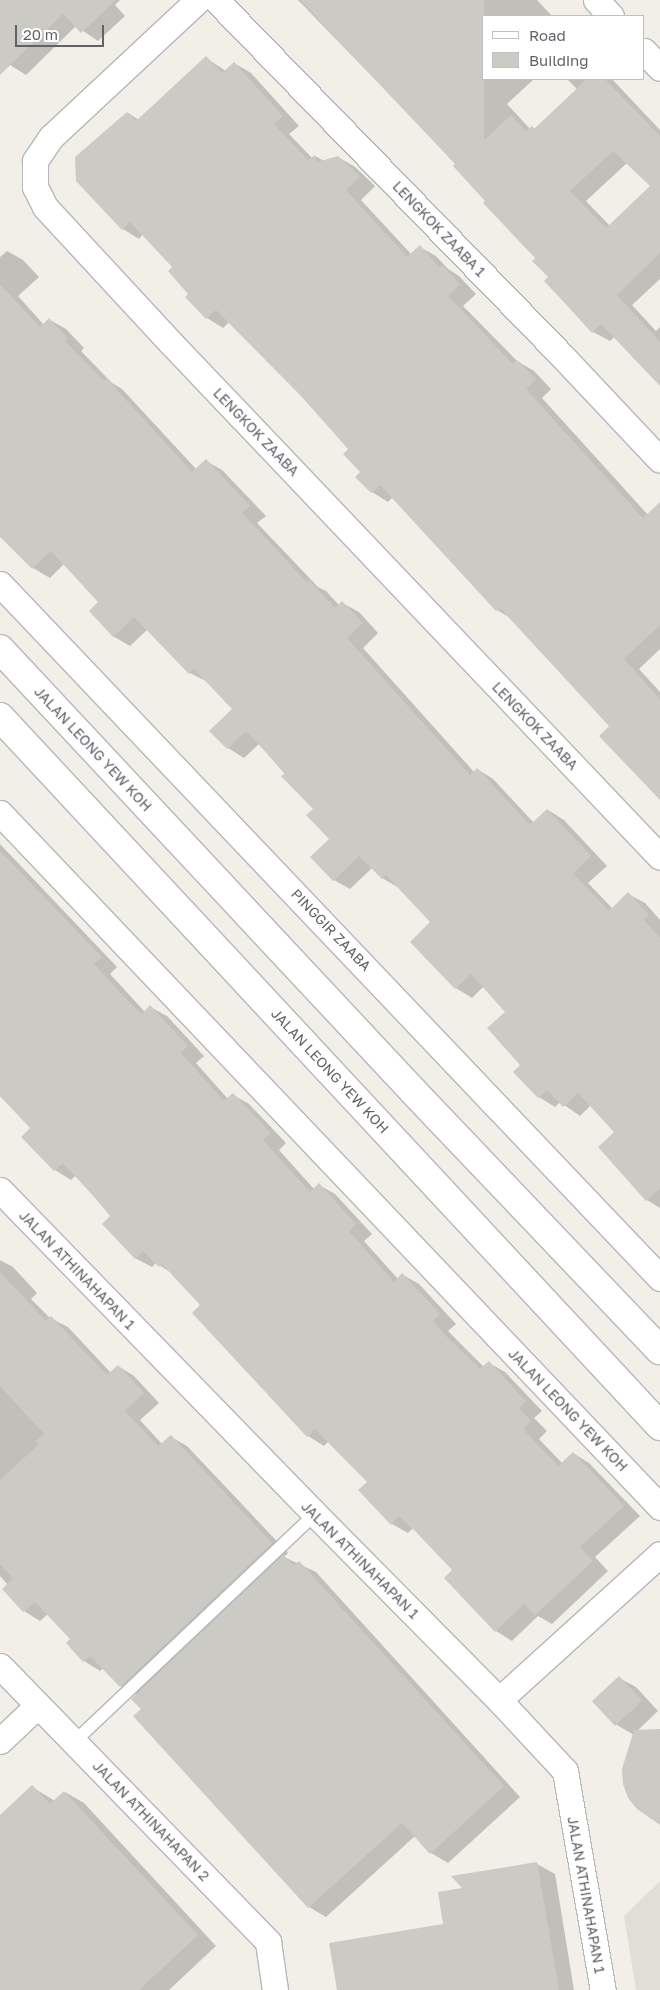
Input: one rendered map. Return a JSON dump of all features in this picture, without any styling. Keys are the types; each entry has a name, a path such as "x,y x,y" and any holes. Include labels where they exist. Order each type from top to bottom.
{"street":[{"name":"LENGKOK ZAABA","path":"198,0 51,137 35,161 35,186 45,207 171,343 660,857"},
{"name":"LENGKOK ZAABA 1","path":"216,0 563,357 660,460"},
{"path":"645,52 660,68"},
{"name":"PINGGIR ZAABA","path":"0,584 660,1278"},
{"name":"JALAN LEONG YEW KOH","path":"0,649 413,1091 660,1350"},
{"name":"JALAN LEONG YEW KOH","path":"0,716 660,1426"},
{"name":"JALAN LEONG YEW KOH","path":"0,813 660,1507"},
{"name":"JALAN ATHINAHAPAN 1","path":"0,1190 499,1700 565,1772 603,1990"},
{"path":"499,1700 660,1554"},
{"name":"JALAN ATHINAHAPAN 2","path":"0,1666 268,1942 275,1990"},
{"path":"0,1741 38,1705"}],"lane":[{"path":"74,1742 315,1514"}],"shaded area":[{"path":"660,1881 660,1990 636,1990 624,1916"}],"building":[{"path":"0,0 116,0 81,33 63,14 0,75"},
{"path":"300,0 484,0 484,15 482,15 482,80 484,80 484,140 511,115 526,131 532,126 534,129 586,80 606,80 660,136 660,253 617,295 660,342 660,386 601,324 592,333 544,281 548,277 532,261 535,258 483,203 485,201 453,166 455,164","holes":["613,151 650,186 606,228 570,191"]},
{"path":"206,56 222,73 234,62 283,116 274,124 308,160 315,155 317,162 338,156 360,176 346,190 407,257 420,245 440,268 442,265 460,284 448,296 513,364 517,360 536,379 526,389 643,518 660,502 660,625 624,659 660,699 660,800 599,736 609,726 500,608 496,611 380,485 371,493 355,477 360,472 343,454 348,449 301,396 216,310 206,319 185,297 188,294 168,271 172,267 130,222 122,230 76,181 75,157 127,112 136,121"},
{"path":"0,284 40,327 49,318 68,338 65,341 104,381 106,378 192,472 206,459 250,506 242,513 307,582 309,580 335,608 342,601 363,623 347,638 470,775 477,768 530,825 547,809 591,856 573,873 609,911 628,892 649,915 644,920 660,938 660,1188 646,1201 598,1147 614,1132 578,1093 563,1107 547,1090 538,1098 513,1072 520,1065 487,1028 505,1012 471,974 455,989 410,942 430,922 386,875 382,879 359,856 333,881 310,857 329,839 306,815 313,809 281,776 285,773 246,731 227,749 209,731 232,709 194,669 189,674 134,617 113,637 89,611 98,602 51,551 32,569 0,537"},
{"path":"0,851 102,957 94,964 130,1003 142,1014 150,1005 188,1046 181,1053 224,1101 233,1093 271,1133 263,1140 310,1192 319,1183 356,1224 349,1231 394,1282 402,1273 440,1314 433,1321 444,1334 480,1369 489,1361 526,1401 519,1408 531,1421 523,1429 558,1466 573,1452 624,1506 580,1547 593,1561 535,1615 524,1604 495,1632 444,1578 452,1570 416,1532 399,1516 391,1525 358,1490 367,1482 315,1429 307,1437 192,1313 200,1305 162,1264 159,1267 143,1251 135,1259 102,1224 110,1216 63,1163 54,1171 21,1137 30,1128 0,1096"},
{"path":"0,1272 46,1321 51,1316 107,1375 118,1365 144,1393 125,1411 158,1446 171,1435 272,1543 120,1687 90,1656 83,1662 66,1643 70,1639 35,1602 23,1612 2,1589 13,1578 0,1564 0,1480 39,1444 36,1441 44,1434 0,1386"},
{"path":"283,1555 294,1566 299,1561 504,1786 430,1854 402,1823 308,1908 133,1716 141,1709 131,1699"},
{"path":"619,1676 642,1701 615,1726 592,1701"},
{"path":"660,1729 660,1825 637,1809 628,1798 623,1784 622,1769 634,1730"},
{"path":"32,1785 50,1804 64,1791 198,1935 139,1990 0,1990 0,1815"},
{"path":"537,1862 559,1990 337,1990 329,1943 443,1924 438,1892 462,1888 451,1876"}]}
